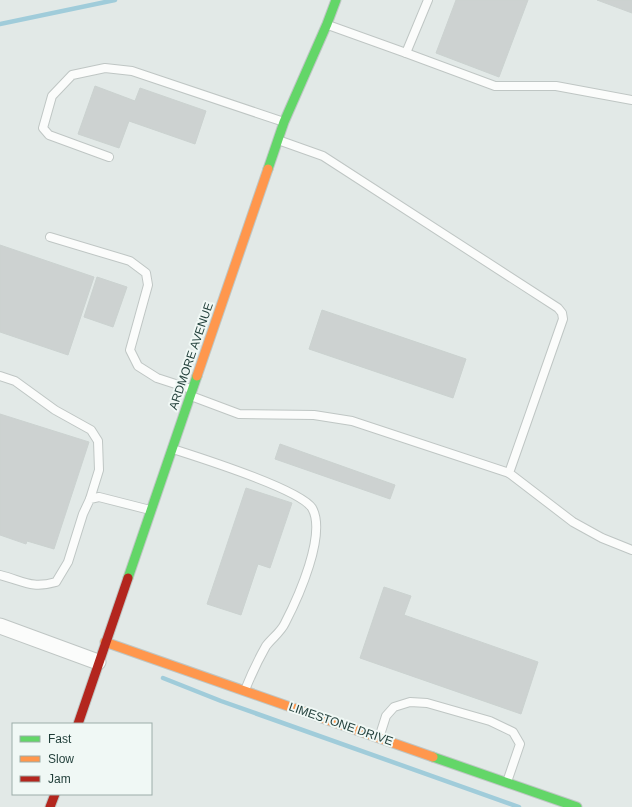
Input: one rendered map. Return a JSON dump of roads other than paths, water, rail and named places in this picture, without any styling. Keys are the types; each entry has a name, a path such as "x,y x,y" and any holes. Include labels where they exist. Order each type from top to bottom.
{"main road":[{"name":"ARDMORE AVENUE","path":"78,723 284,122 336,0"},
{"name":"LIMESTONE DRIVE","path":"105,642 577,807"},
{"path":"50,807 54,795"}],"street":[{"path":"0,626 98,662"}],"lane":[{"path":"406,54 428,0"},
{"path":"327,24 495,86 556,86 632,100"},
{"path":"109,157 48,135 44,128 52,96 72,75 105,68 132,70 284,122"},
{"path":"278,140 323,156 558,308 562,313 563,319 509,473"},
{"path":"50,237 130,261 146,273 148,285 130,350 138,366 157,378 239,414 314,415 352,421 509,473 573,522 602,538 632,550"},
{"path":"0,376 15,381 55,410 91,430 98,441 98,470 90,499 83,514 68,562 56,582 42,586 25,584 0,575"},
{"path":"172,448 277,486 302,500 311,507 316,519 316,543 300,594 284,625 267,646 244,690"},
{"path":"90,499 99,497 150,510"},
{"path":"379,738 386,716 394,707 410,702 427,703 490,721 513,732 520,744 506,782"}],"waterway":[{"path":"0,24 115,0"},
{"path":"163,678 221,701 519,807"}]}
